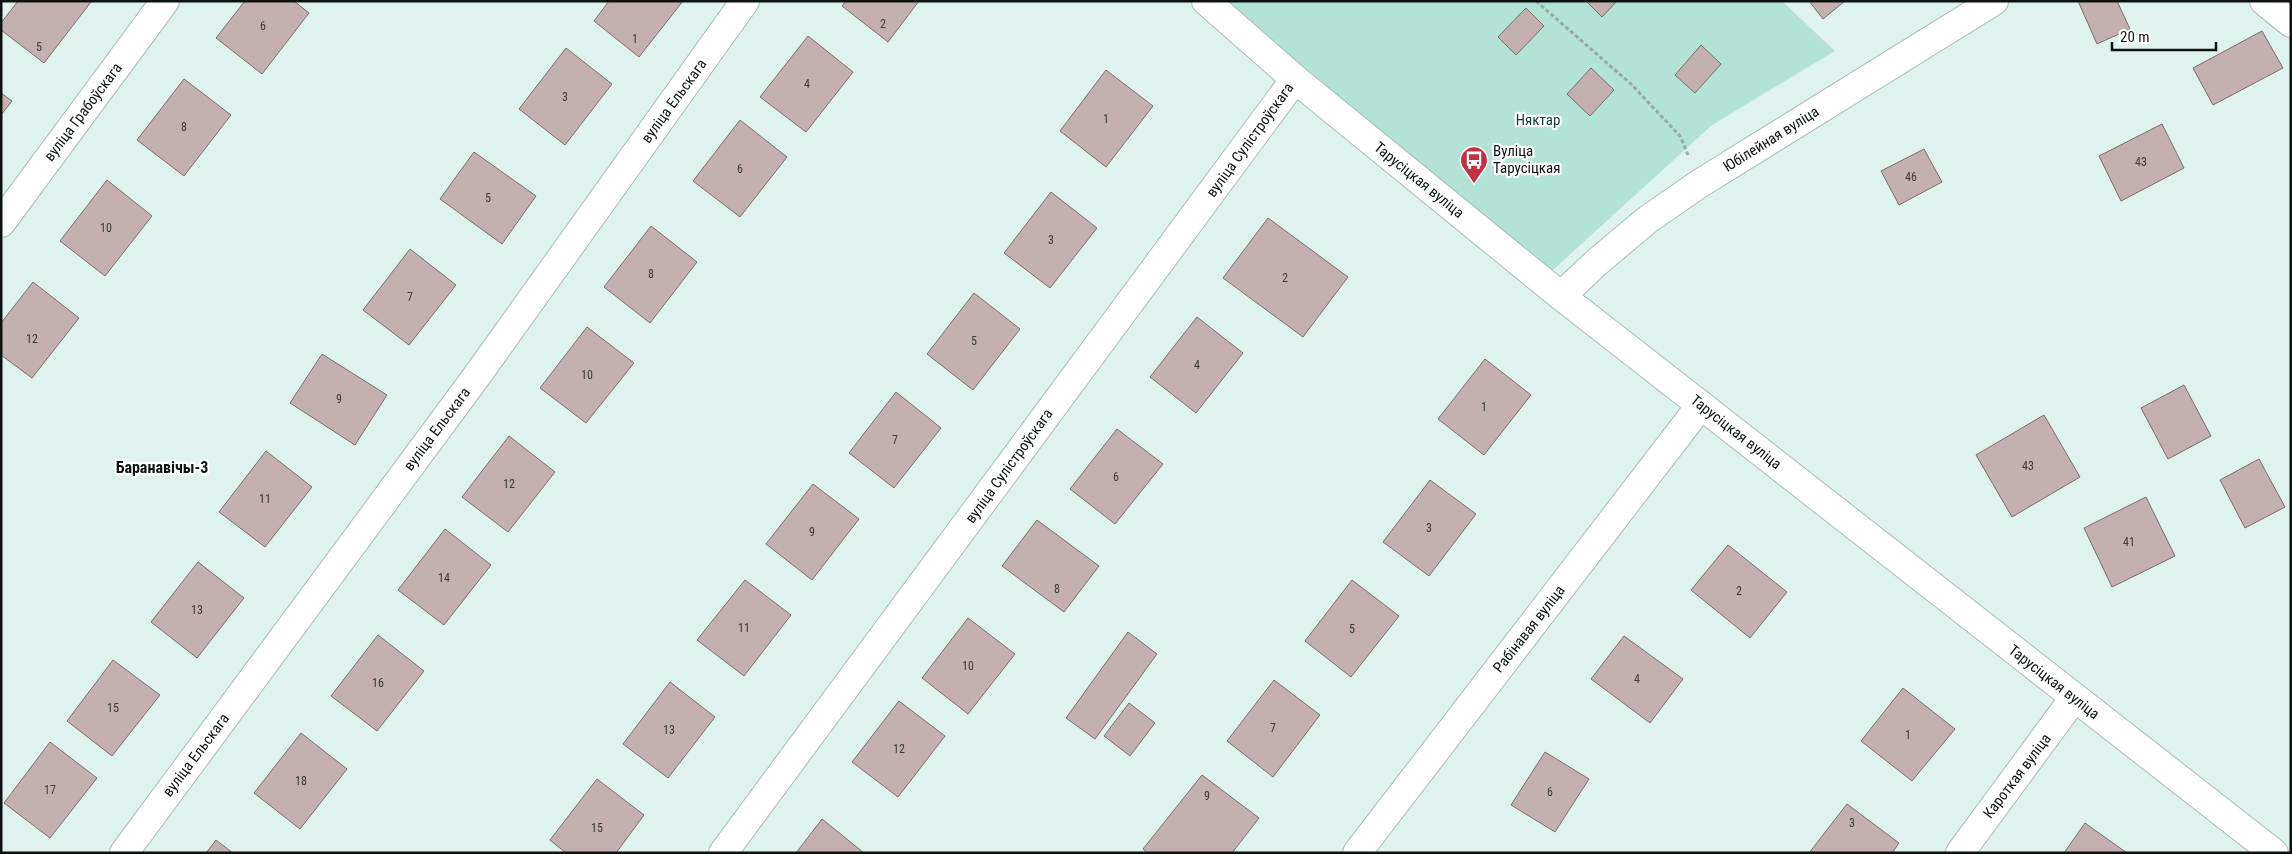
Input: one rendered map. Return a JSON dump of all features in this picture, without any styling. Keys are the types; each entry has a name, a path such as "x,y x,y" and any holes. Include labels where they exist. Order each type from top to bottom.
{"street":[{"name":"вуліца Грабоўскага","path":"1,223 165,1"},
{"name":"вуліца Ельскага","path":"124,853 476,376 745,1"},
{"name":"Тарусіцкая вуліца","path":"1206,1 1295,79 1561,296 2274,853"},
{"name":"Юбілейная вуліца","path":"1561,296 1596,263 1647,220 1699,184 1994,1"},
{"path":"2264,1 2291,23"},
{"name":"вуліца Сулістроўскага","path":"723,853 1295,79"},
{"name":"Рабінавая вуліца","path":"1357,853 1701,405"},
{"name":"Кароткая вуліца","path":"1960,853 2074,698"}],"path":[{"path":"1536,1 1631,84 1680,136 1699,184"}],"green space":[{"name":"Няктар","path":"1211,1 1782,1 1835,51 1712,125 1542,280"}],"building":[{"path":"18,1 91,2 44,63 1,30 1,23"},
{"path":"245,1 294,1 309,13 262,74 216,38"},
{"path":"609,1 683,1 639,57 594,21"},
{"path":"846,1 919,1 888,42 842,6"},
{"path":"1586,1 1617,1 1602,17"},
{"path":"1809,1 1845,1 1823,19"},
{"path":"2078,1 2117,1 2130,29 2097,44"},
{"path":"1526,8 1544,26 1516,55 1498,37"},
{"path":"2262,31 2283,68 2213,105 2193,68"},
{"path":"808,36 853,72 806,132 760,97"},
{"path":"1701,45 1721,64 1695,93 1675,75"},
{"path":"566,48 612,84 565,145 519,109"},
{"path":"1591,68 1614,90 1590,116 1567,94"},
{"path":"1106,70 1153,106 1106,167 1060,131"},
{"path":"184,79 231,115 184,176 137,140"},
{"path":"1,93 12,101 1,115"},
{"path":"740,120 787,157 740,217 693,181"},
{"path":"2162,124 2184,168 2121,201 2099,156"},
{"path":"1924,149 1942,182 1899,205 1881,171"},
{"path":"474,152 536,196 502,244 440,199"},
{"path":"107,180 152,216 105,276 60,241"},
{"path":"1051,192 1097,228 1050,288 1004,253"},
{"path":"1268,218 1348,277 1303,337 1223,278"},
{"path":"651,226 697,262 650,323 604,287"},
{"path":"410,249 456,285 409,345 363,310"},
{"path":"33,282 79,318 32,378 1,355 1,323"},
{"path":"974,293 1020,329 973,390 927,354"},
{"path":"1197,317 1243,353 1196,413 1150,377"},
{"path":"587,327 634,363 586,423 540,388"},
{"path":"322,354 387,395 355,445 290,403"},
{"path":"1485,359 1531,395 1484,455 1438,419"},
{"path":"2184,385 2211,436 2168,459 2141,408"},
{"path":"896,392 941,428 894,488 849,453"},
{"path":"2044,415 2080,477 2012,517 1976,455"},
{"path":"1117,429 1163,464 1115,524 1070,489"},
{"path":"509,436 555,472 508,532 462,497"},
{"path":"266,451 312,487 265,547 219,512"},
{"path":"2259,459 2285,507 2245,528 2220,480"},
{"path":"1430,480 1476,514 1429,576 1383,542"},
{"path":"813,484 859,519 812,580 766,544"},
{"path":"2146,497 2175,556 2112,587 2084,528"},
{"path":"1037,520 1099,566 1064,612 1002,566"},
{"path":"445,529 491,565 444,625 398,590"},
{"path":"1728,545 1787,592 1750,638 1691,590"},
{"path":"198,562 244,598 197,658 151,622"},
{"path":"745,580 791,615 744,676 697,640"},
{"path":"1352,580 1399,616 1351,677 1305,641"},
{"path":"968,618 1015,654 968,714 922,678"},
{"path":"1128,632 1157,654 1095,739 1066,718"},
{"path":"378,635 424,671 377,731 331,696"},
{"path":"1624,636 1683,679 1650,723 1591,679"},
{"path":"113,660 160,695 112,756 67,721"},
{"path":"1274,680 1320,715 1273,777 1227,741"},
{"path":"670,682 715,717 668,778 623,744"},
{"path":"1903,688 1955,729 1912,781 1861,741"},
{"path":"899,701 945,736 898,797 852,762"},
{"path":"1129,703 1155,723 1130,756 1104,736"},
{"path":"301,733 347,769 300,829 254,793"},
{"path":"50,742 97,778 50,838 4,803"},
{"path":"1545,752 1589,779 1555,832 1511,805"},
{"path":"1202,775 1259,818 1232,853 1148,853 1143,849"},
{"path":"597,779 644,815 616,853 566,853 550,840"},
{"path":"1847,804 1899,843 1892,853 1809,853"},
{"path":"822,819 864,853 796,853"},
{"path":"2085,823 2127,853 2064,853"},
{"path":"216,840 233,853 206,853"}],"place":[{"name":"Вуліца Тарусіцкая","path":"1474,184"}],"district":[{"name":"Баранавічы-3","path":"162,467"}]}
